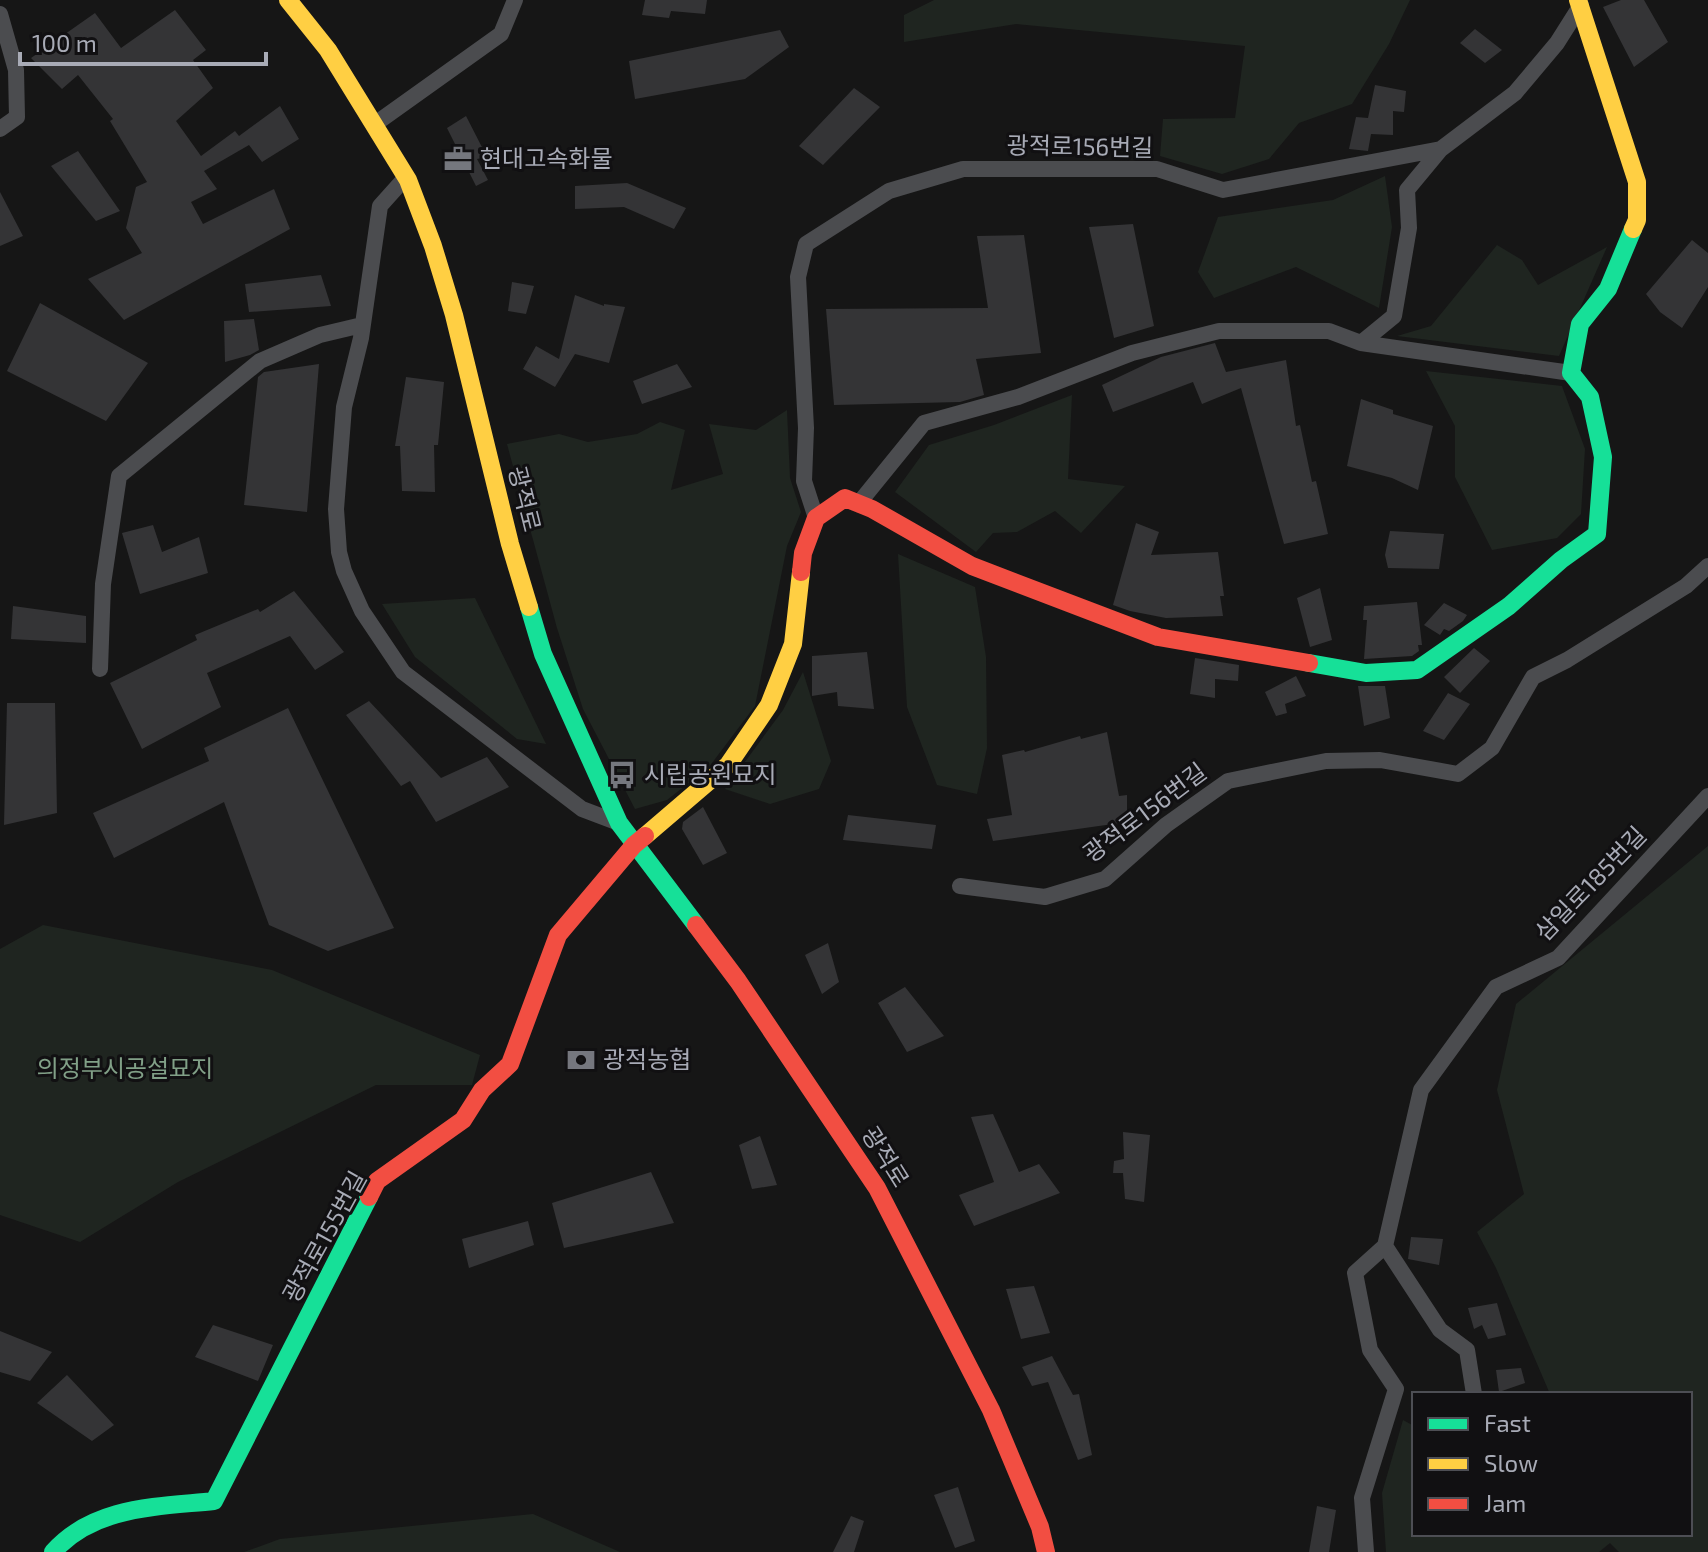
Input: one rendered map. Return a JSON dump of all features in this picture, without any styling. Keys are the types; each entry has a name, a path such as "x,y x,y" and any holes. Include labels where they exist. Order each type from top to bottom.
{"street":[{"name":"광적로","path":"288,0 328,50 406,177 433,246 454,315 510,544 543,654 619,823 738,981 877,1188 991,1410 1040,1527 1046,1552"},
{"path":"375,124 501,34 515,0"},
{"name":"광적로156번길","path":"816,518 804,481 806,428 798,277 806,244 889,191 963,169 1157,169 1223,190 1441,149 1515,93 1557,43 1580,3"},
{"name":"광적로156번길","path":"1571,373 1580,324 1608,289 1637,220 1637,182 1580,3"},
{"path":"0,14 16,70 17,117 0,129"},
{"path":"1407,190 1441,149"},
{"path":"1361,343 1394,316 1409,228 1407,190 1400,156"},
{"path":"406,177 380,206 362,325 344,407 336,509 339,552 344,571 362,611 403,672 582,809 619,823"},
{"path":"100,669 103,584 119,476 260,361 320,335 362,325"},
{"path":"634,845 728,765 769,705 793,644 803,553 816,518 845,498 872,509 972,566 1158,637 1366,673 1417,670 1509,606 1561,560 1597,534 1603,457 1590,397 1571,373 1361,343 1329,331 1219,331 1132,353 1018,397 924,423 859,503"},
{"name":"광적로156번길","path":"960,886 1045,897 1105,879 1166,825 1228,781 1326,761 1380,760 1458,774 1492,748 1533,677 1567,660 1686,586 1708,566"},
{"name":"삼일로185번길","path":"1385,1246 1421,1090 1496,987 1558,958 1708,796"},
{"name":"광적로155번길","path":"53,1552 63,1538 107,1514 214,1501 377,1181 463,1120 482,1090 510,1064 558,935 634,845"},
{"path":"1366,1552 1362,1498 1396,1389 1370,1350 1355,1273 1385,1246 1440,1330 1467,1350 1474,1392"}],"green space":[{"path":"934,0 1410,0 1389,44 1352,104 1299,123 1269,159 1222,174 1160,156 1163,119 1235,118 1245,46 1016,24 904,42 904,15"},
{"path":"1385,176 1392,227 1379,308 1296,267 1214,298 1198,272 1218,217 1333,200"},
{"path":"1497,245 1522,260 1538,285 1607,247 1559,356 1397,336 1431,326"},
{"path":"1426,371 1562,386 1585,449 1581,514 1557,538 1492,550 1455,477 1455,426"},
{"path":"1072,395 1068,479 1125,486 1081,533 1055,511 1017,532 993,533 976,552 895,492 929,445 994,425"},
{"path":"787,410 790,478 801,512 787,546 755,706 709,767 667,800 635,809 583,709 557,628 507,444 559,434 588,442 637,434 660,422 685,430 671,490 723,474 709,424 756,430"},
{"path":"898,554 975,587 986,657 987,748 977,794 937,785 907,707"},
{"path":"475,598 546,744 517,739 415,657 382,604"},
{"path":"803,672 831,761 819,789 770,804 725,789 783,710"},
{"path":"1708,846 1708,1552 1619,1552 1610,1543 1599,1552 1386,1552 1382,1493 1403,1420 1412,1425 1412,1536 1692,1536 1692,1392 1549,1392 1496,1268 1477,1232 1524,1194 1497,1090 1516,1004"},
{"name":"의정부시공설묘지","path":"43,925 272,970 480,1055 472,1085 376,1085 178,1182 80,1242 0,1215 0,949"},
{"path":"533,1514 620,1552 244,1552 280,1539"}],"building":[{"path":"645,0 707,0 705,14 671,11 669,18 642,15"},
{"path":"1621,0 1644,0 1668,42 1634,67 1603,7"},
{"path":"175,10 206,50 193,60 213,88 176,121 201,156 235,131 239,136 280,106 299,139 262,162 249,145 204,171 217,189 191,202 203,224 274,189 290,229 124,320 88,279 142,253 126,228 136,187 147,182 110,121 113,119 78,75 62,89 31,58 95,13 121,48"},
{"path":"1475,29 1502,50 1485,63 1460,43"},
{"path":"780,30 789,47 745,79 635,99 629,61"},
{"path":"1375,85 1406,91 1404,112 1393,111 1393,135 1371,134 1368,151 1349,149 1356,117 1368,118"},
{"path":"854,88 880,107 823,165 799,146"},
{"path":"466,116 487,157 477,159 488,180 476,186 447,128"},
{"path":"78,151 120,211 96,221 51,166"},
{"path":"627,183 686,208 674,229 624,207 575,209 575,186"},
{"path":"0,192 23,236 0,246"},
{"path":"1133,224 1154,326 1114,338 1089,227"},
{"path":"1024,235 1041,353 976,359 984,395 960,402 834,405 826,309 988,308 977,236"},
{"path":"1692,240 1708,253 1708,287 1682,328 1660,312 1646,294"},
{"path":"321,275 331,306 249,312 245,284"},
{"path":"512,282 534,286 526,314 508,311"},
{"path":"575,295 604,306 625,307 609,363 575,354 555,387 523,369 536,346 559,359"},
{"path":"40,303 148,363 106,421 7,371"},
{"path":"254,319 259,350 225,362 224,321"},
{"path":"1215,343 1226,372 1286,360 1296,426 1300,425 1312,482 1316,481 1328,534 1284,544 1241,388 1202,404 1193,382 1113,412 1102,385 1161,357"},
{"path":"319,364 307,512 244,505 258,377 264,372"},
{"path":"677,364 692,387 642,404 633,381"},
{"path":"406,377 444,382 438,445 434,445 435,492 402,491 400,446 395,446"},
{"path":"1361,399 1393,410 1393,414 1433,426 1418,490 1392,478 1347,466"},
{"path":"1136,523 1159,532 1151,555 1218,552 1224,596 1220,596 1223,616 1166,618 1113,605"},
{"path":"153,525 162,552 199,537 208,573 140,594 122,533"},
{"path":"1390,531 1444,534 1439,569 1388,568 1385,555"},
{"path":"1320,588 1332,640 1310,647 1297,598"},
{"path":"294,591 344,652 315,670 290,636 207,673 221,707 142,749 110,683 197,640 195,635 258,609 260,612"},
{"path":"1417,602 1422,645 1418,645 1419,651 1412,656 1364,659 1367,620 1363,620 1364,606"},
{"path":"1444,603 1467,615 1449,631 1444,629 1440,635 1424,625"},
{"path":"13,606 86,616 86,643 11,639"},
{"path":"1474,648 1490,661 1460,693 1444,677"},
{"path":"867,652 874,709 838,706 837,692 812,696 812,656"},
{"path":"1195,658 1239,665 1238,681 1215,679 1215,698 1190,694"},
{"path":"1296,676 1306,696 1285,704 1287,713 1276,716 1265,692"},
{"path":"1358,686 1385,686 1390,718 1364,726"},
{"path":"1448,693 1470,704 1444,740 1423,731"},
{"path":"369,701 441,778 487,757 509,787 436,822 410,781 401,786 346,715"},
{"path":"7,703 55,703 57,813 4,825"},
{"path":"288,708 394,928 328,951 269,925 224,802 114,858 93,813 209,761 204,748"},
{"path":"1107,732 1119,796 1127,795 1127,822 993,841 987,819 1012,815 1002,755"},
{"path":"703,807 727,853 703,865 682,829 683,822"},
{"path":"848,815 936,825 932,849 843,840"},
{"path":"828,943 839,982 822,994 805,955"},
{"path":"905,987 944,1036 907,1052 878,1003"},
{"path":"993,1114 1019,1172 1039,1164 1060,1193 974,1226 959,1195 994,1182 971,1117"},
{"path":"1123,1132 1150,1135 1144,1202 1125,1199 1123,1173 1113,1173 1114,1161 1124,1159"},
{"path":"760,1136 777,1185 752,1189 739,1145"},
{"path":"651,1172 674,1223 564,1248 552,1203"},
{"path":"528,1221 534,1245 469,1268 462,1239"},
{"path":"1411,1237 1443,1239 1439,1265 1408,1259"},
{"path":"1034,1286 1050,1333 1021,1339 1006,1289"},
{"path":"1497,1303 1506,1335 1488,1339 1482,1325 1474,1329 1468,1308"},
{"path":"213,1325 273,1345 258,1381 195,1357"},
{"path":"0,1331 52,1352 30,1381 0,1372"},
{"path":"1052,1356 1073,1395 1079,1394 1092,1455 1078,1460 1048,1382 1032,1386 1022,1367"},
{"path":"1521,1368 1525,1383 1499,1392 1496,1370"},
{"path":"67,1375 114,1425 92,1441 37,1403"},
{"path":"958,1487 975,1541 955,1548 934,1495"},
{"path":"1317,1506 1336,1510 1329,1552 1309,1552"},
{"path":"851,1516 864,1521 854,1552 833,1552"}],"traffic: fast":[{"path":"1309,663 1366,673 1417,670 1509,606 1561,560 1597,534 1603,457 1590,397 1571,373 1580,324 1608,289 1633,229"},
{"path":"529,607 543,654 619,823 696,925"},
{"path":"53,1552 87,1525 107,1517 149,1508 214,1501 369,1197"}],"traffic: slow":[{"path":"288,0 328,50 408,180 454,315 510,544 529,607"},
{"path":"1578,0 1637,182 1637,220 1633,229"},
{"path":"645,836 728,765 769,705 793,644 801,572"}],"traffic: jam":[{"path":"801,572 803,553 816,518 845,498 872,509 972,566 1158,637 1309,663"},
{"path":"369,1197 377,1181 463,1120 482,1090 510,1064 558,935 645,836"},
{"path":"696,925 738,981 877,1188 991,1410 1040,1527 1046,1552"}],"place":[{"name":"현대고속화물","path":"458,159"},
{"name":"시립공원묘지","path":"622,775"},
{"name":"광적농협","path":"581,1060"}]}
